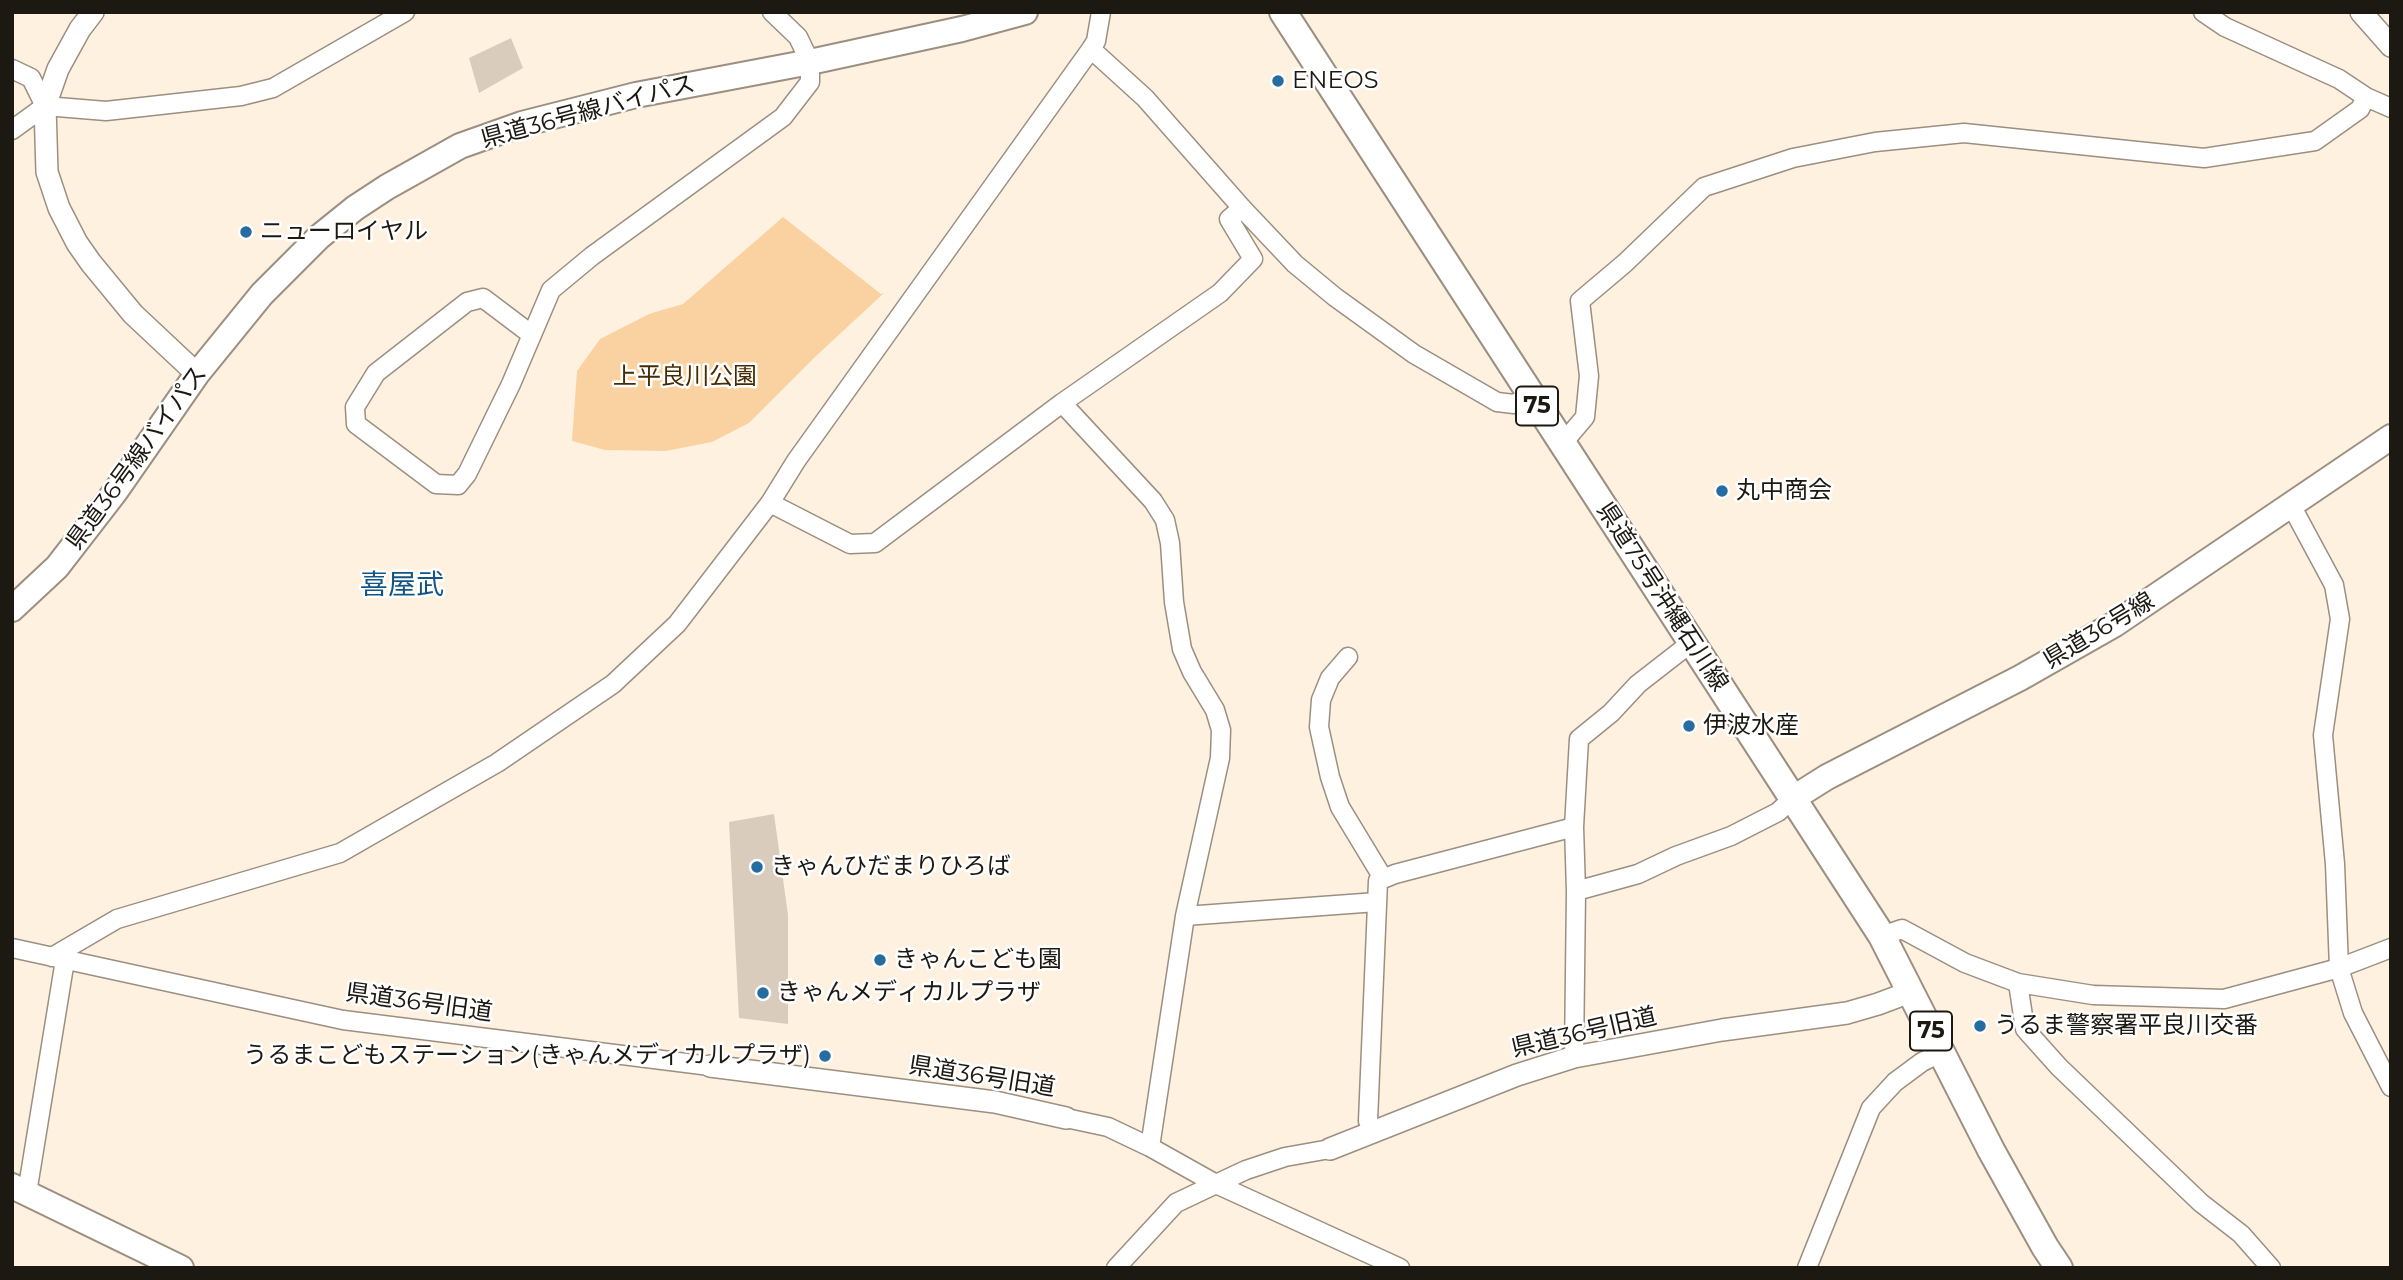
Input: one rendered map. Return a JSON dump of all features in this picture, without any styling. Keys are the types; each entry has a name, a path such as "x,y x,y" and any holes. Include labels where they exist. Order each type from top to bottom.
{"main road":[{"name":"県道36号線バイパス","path":"12,609 57,566 82,535 197,374 262,294 320,237 355,208 387,187 460,146 522,124 659,90 810,62 962,29 1025,12"},
{"name":"県道75号沖縄石川線","path":"1283,12 1882,936 1991,1150 2059,1268"},
{"name":"県道36号線","path":"1792,799 1827,777 2020,678 2115,624 2391,437"},
{"path":"20,1189 181,1268"}],"street":[{"path":"93,12 80,29 58,69 45,106 47,172 59,208 77,243 133,314 197,374"},
{"path":"12,130 45,106 106,111 241,96 273,88 405,12"},
{"path":"532,335 483,298 467,302 376,373 355,407 356,424 436,484 458,485 473,463 511,384 532,335 551,290 592,256 783,117 810,82 810,62 798,37 772,12"},
{"path":"20,1189 58,958 117,919 340,853 497,764 613,684 677,624 770,503 796,461 1091,49 1096,41 1101,12"},
{"path":"2203,12 2225,27 2339,79 2366,97 2391,108"},
{"path":"2361,12 2391,46"},
{"path":"1091,49 1145,98 1295,264 1335,297 1414,354 1497,402 1514,404 1530,395"},
{"path":"12,69 31,78 45,106"},
{"path":"1563,443 1585,417 1589,376 1580,301 1625,263 1704,187 1793,158 1875,142 1964,133 2204,158 2315,141 2360,109 2366,97"},
{"path":"770,503 849,544 875,543 1062,403 1220,293 1253,259 1229,219 1242,208"},
{"path":"1062,403 1153,501 1165,520 1182,649 1192,672 1215,710 1221,730 1220,758 1185,916 1150,1147"},
{"path":"2291,505 2334,585 2340,619 2323,735 2335,864 2339,968 2353,1013 2391,1087"},
{"path":"1574,1058 1574,827 1579,739 1611,713 1638,684 1692,642"},
{"path":"1348,657 1330,678 1321,701 1318,727 1340,807 1383,878"},
{"path":"1576,891 1638,874 1676,856 1731,836 1778,812 1792,799"},
{"path":"1374,1132 1368,1121 1378,881 1574,827"},
{"path":"1185,916 1377,902"},
{"path":"1882,936 1902,929 1965,963 2018,984 2092,995 2224,999 2339,968 2391,948"},
{"name":"県道36号旧道","path":"12,948 343,1020 995,1102 1108,1127 1216,1184 1246,1170 1285,1157 1330,1149 1496,1083 1574,1058 1722,1030 1847,1013 1910,992"},
{"path":"2018,984 2025,1029 2059,1068 2201,1203 2241,1234 2271,1268"},
{"path":"1807,1268 1871,1108 1895,1082 1922,1062 1942,1052"},
{"path":"1116,1268 1176,1203 1216,1184 1400,1268"}],"green space":[{"name":"上平良川公園","path":"783,217 881,294 884,293 749,423 712,442 666,451 605,450 572,441 577,371 600,339 649,314 683,304"}],"building":[{"path":"511,38 523,68 479,93 469,58"},
{"path":"774,814 788,915 788,1024 739,1018 729,822"}],"place":[{"name":"ENEOS","path":"1278,81"},
{"name":"ニューロイヤル","path":"246,232"},
{"name":"丸中商会","path":"1722,491"},
{"name":"伊波水産","path":"1689,726"},
{"name":"きゃんひだまりひろば","path":"757,867"},
{"name":"きゃんこども園","path":"880,960"},
{"name":"きゃんメディカルプラザ","path":"763,993"},
{"name":"うるま警察署平良川交番","path":"1980,1026"},
{"name":"うるまこどもステーション(きゃんメディカルプラザ)","path":"825,1056"}],"district":[{"name":"喜屋武","path":"402,586"}]}
